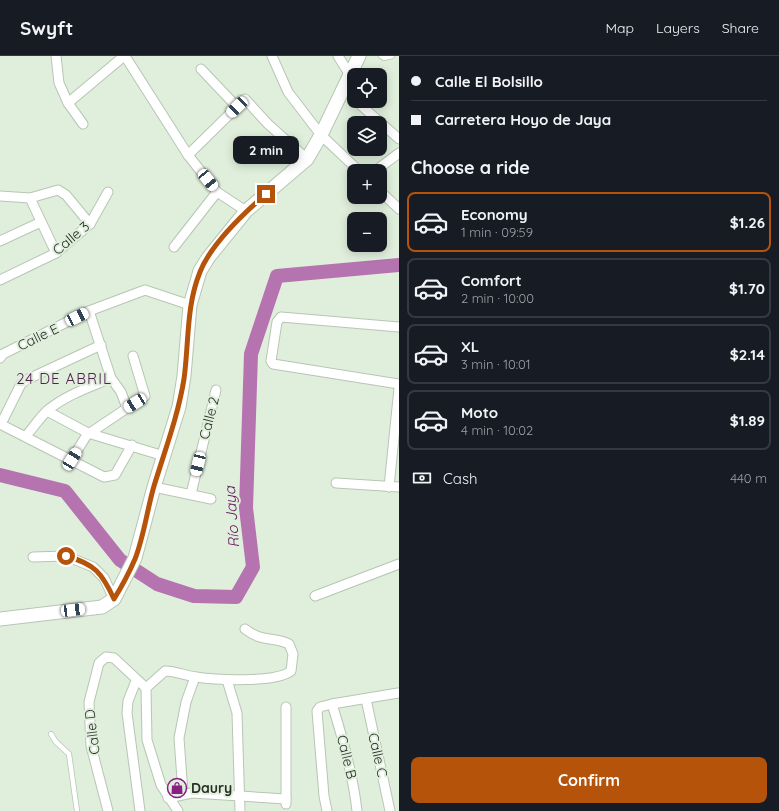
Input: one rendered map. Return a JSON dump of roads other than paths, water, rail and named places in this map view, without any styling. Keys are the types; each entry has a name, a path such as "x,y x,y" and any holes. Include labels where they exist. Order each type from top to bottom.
{"street":[{"path":"56,56 59,83 68,103 83,124"},
{"path":"68,103 125,56 188,155 217,192 246,211"},
{"path":"272,56 288,92 321,135 352,164"},
{"path":"338,56 347,70"},
{"path":"353,68 359,56"},
{"path":"201,69 237,107"},
{"path":"0,619 102,607 114,599 135,558 154,487 179,407 184,376 190,305 200,271 208,258 246,211 307,159 321,135 347,81"},
{"path":"343,90 347,93"},
{"path":"188,155 244,100 247,100 268,124 307,159"},
{"path":"364,108 399,139"},
{"path":"384,164 399,153"},
{"path":"0,196 30,198 58,190 66,195 90,224"},
{"name":"Calle 3","path":"0,280 56,253 90,224 108,192"},
{"path":"174,246 217,192"},
{"path":"30,198 56,253"},
{"path":"387,198 399,209"},
{"path":"0,241 41,222"},
{"name":"Calle E","path":"0,358 3,354 89,311 146,290 190,305"},
{"path":"89,311 111,378 121,392 127,408"},
{"path":"399,327 281,317 277,322 271,361 273,364 399,384"},
{"path":"101,345 26,380 21,384 0,424 72,459 104,477 115,475 132,445"},
{"path":"72,459 89,433 145,396 133,356"},
{"path":"26,436 47,411 60,401 111,378"},
{"path":"389,487 399,388"},
{"name":"Calle 2","path":"191,494 216,390"},
{"path":"47,411 89,433 164,456"},
{"path":"336,483 399,487"},
{"path":"154,487 191,494 211,500"},
{"path":"33,557 66,556 88,564 104,578 114,599"},
{"path":"315,596 399,564"},
{"path":"178,811 168,798 161,785 147,740 146,688 165,671 194,677 227,680 273,678 286,675 291,671 293,654 289,644 282,641 260,638 245,629"},
{"name":"Calle D","path":"108,811 91,746 88,702 99,663 106,657 114,658 136,681"},
{"path":"183,794 179,738 186,702 194,677"},
{"path":"227,680 237,713 240,811"},
{"path":"140,811 127,714 128,701 136,681 146,688"},
{"path":"327,811 324,796 316,711 320,707 332,704 398,694"},
{"name":"Calle C","path":"366,700 390,811"},
{"name":"Calle B","path":"332,704 346,750 357,811"},
{"path":"168,798 192,793 286,802 286,707"}],"lane":[{"path":"381,56 384,58 392,56"},
{"path":"51,734 56,742 69,754 77,811"}],"waterway":[{"name":"Río Jaya","path":"0,475 65,491 120,560 157,584 194,596 236,597 253,567 246,508 251,354 277,276 399,265"}],"place":[{"name":"Daury","path":"177,788"}],"district":[{"name":"24 DE ABRIL","path":"64,379"}]}
